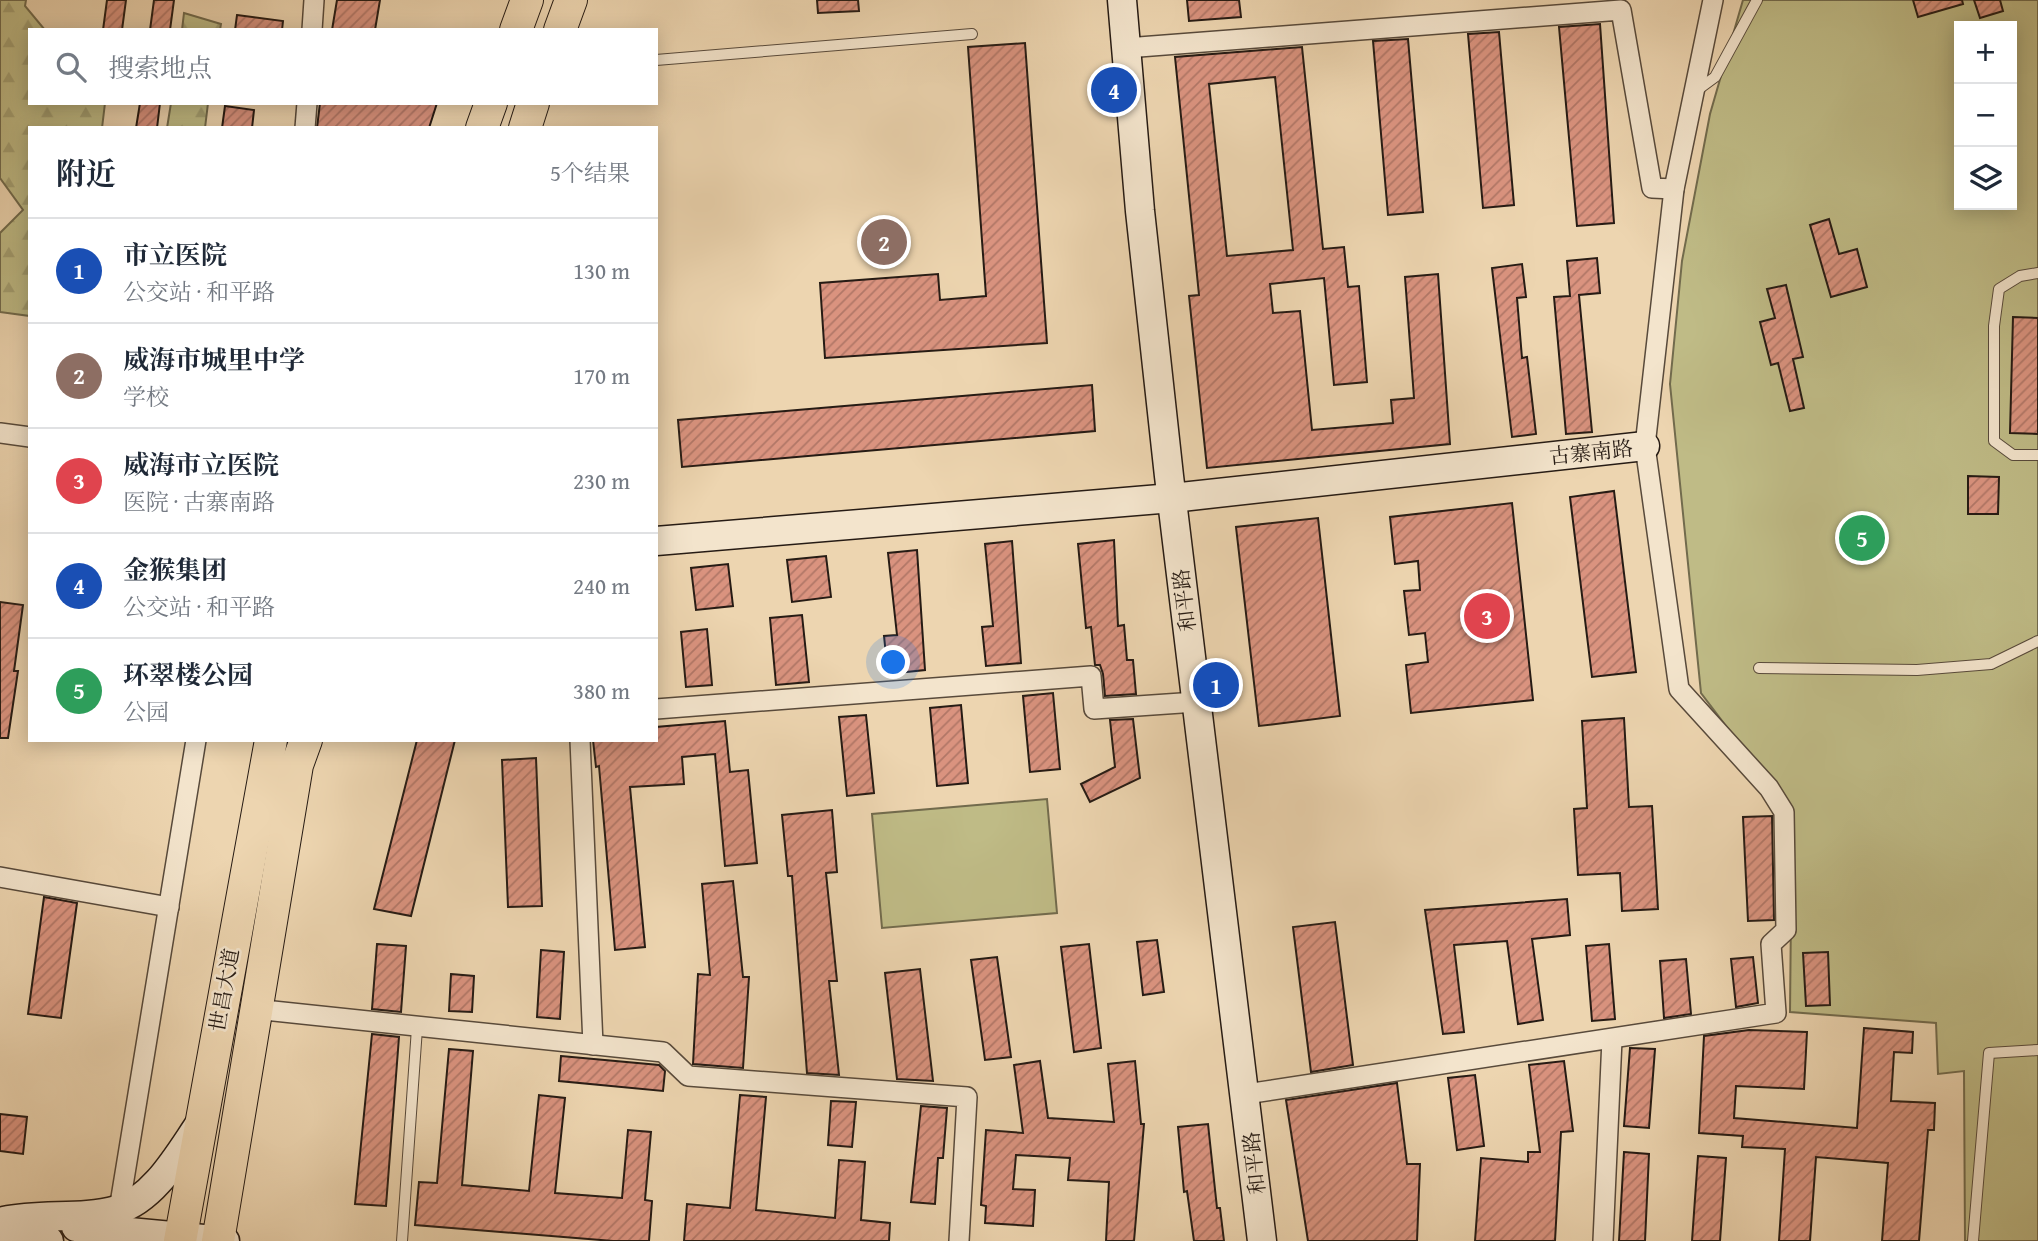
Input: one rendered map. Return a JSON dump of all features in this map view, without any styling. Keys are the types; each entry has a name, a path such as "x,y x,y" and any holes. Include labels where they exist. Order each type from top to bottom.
{"main road":[{"path":"517,28 527,0"},
{"path":"561,28 571,0"},
{"path":"483,126 490,105"},
{"path":"525,126 532,105"},
{"name":"世昌大道","path":"180,1239 271,742"},
{"name":"世昌大道","path":"218,1241 254,1009 297,765 305,742"}],"street":[{"path":"312,28 314,0"},
{"name":"和平路","path":"1122,0 1172,498 1262,1241"},
{"name":"古寨南路","path":"658,541 1172,498 1645,446 1674,189 1713,0"},
{"path":"1126,48 1621,9 1652,188 1674,189"},
{"path":"305,126 307,105"},
{"path":"0,433 28,437"},
{"path":"1246,1094 1776,1013 1771,944 1786,930 1784,812 1769,788 1679,689 1645,446"},
{"path":"658,709 1091,676 1094,709 1196,702"},
{"path":"119,1210 196,742"},
{"path":"580,742 593,1045"},
{"path":"0,877 169,907"},
{"path":"254,1009 663,1052 688,1076 967,1097 959,1241"},
{"path":"1604,1241 1612,1039"},
{"path":"3,1231 31,1215 94,1214 119,1210 159,1181 201,1122"},
{"path":"3,1231 225,1241"},
{"path":"3,1231 49,1241"}],"lane":[{"path":"1694,93 1716,77 1757,0"},
{"path":"658,60 972,34"},
{"path":"2038,273 2020,276 1999,289 1994,326 1994,441 2013,455 2038,454"},
{"path":"1759,668 1917,670 1991,664 2038,641"},
{"path":"402,1241 417,1028"},
{"path":"1973,1241 1989,1053 2038,1050"}],"green space":[{"path":"0,0 26,0 25,6 43,28 28,28 28,105 105,105 102,126 28,126 28,316 0,312 0,233 23,210 0,178"},
{"path":"1743,0 2038,0 2038,1241 1965,1241 1964,1071 1938,1074 1936,1023 1790,1012 1792,813 1701,693 1670,384 1682,261 1710,114"},
{"path":"184,13 221,24 220,28 182,28"},
{"path":"171,105 208,105 205,126 167,126"},
{"path":"1047,799 1057,913 882,928 872,814"}],"building":[{"path":"107,0 126,0 122,28 103,28"},
{"path":"154,0 174,0 170,28 150,28"},
{"path":"337,0 380,0 375,28 332,28"},
{"path":"817,0 858,0 859,11 818,13"},
{"path":"1187,0 1239,0 1241,17 1189,21"},
{"path":"1913,0 1962,0 1963,4 1918,17"},
{"path":"1974,0 2000,0 2003,11 1980,18"},
{"path":"237,15 283,21 282,28 235,28"},
{"path":"1600,24 1614,223 1577,226 1559,27"},
{"path":"1499,32 1514,205 1483,208 1468,34"},
{"path":"1408,39 1423,212 1388,215 1373,41"},
{"path":"1025,43 1047,343 825,358 820,283 938,274 940,300 986,296 968,47"},
{"path":"1302,47 1323,249 1344,247 1348,287 1359,286 1367,382 1334,385 1324,278 1270,284 1273,313 1300,311 1312,430 1393,423 1391,400 1414,398 1405,277 1438,274 1450,444 1207,468 1189,296 1199,295 1175,57","holes":["1275,77 1293,250 1227,256 1209,84"]},
{"path":"140,105 160,105 157,126 136,126"},
{"path":"320,105 436,105 430,126 317,126"},
{"path":"225,106 254,110 252,126 222,126"},
{"path":"1829,219 1839,254 1857,249 1867,287 1831,297 1810,225"},
{"path":"1597,258 1600,293 1579,295 1592,432 1566,434 1554,297 1570,296 1567,261"},
{"path":"1522,264 1526,297 1517,298 1522,358 1527,357 1536,434 1512,437 1492,268"},
{"path":"1786,285 1803,357 1793,359 1804,408 1790,411 1778,363 1771,365 1760,322 1775,318 1767,289"},
{"path":"2013,317 2038,318 2038,434 2010,433"},
{"path":"1092,385 1095,431 682,467 678,420"},
{"path":"1968,476 1999,477 1998,514 1968,514"},
{"path":"1614,491 1636,672 1592,677 1570,497"},
{"path":"1512,503 1533,700 1411,713 1406,665 1428,662 1425,633 1409,635 1404,591 1420,590 1418,561 1395,564 1390,517"},
{"path":"1318,518 1340,716 1259,726 1236,527"},
{"path":"1114,540 1118,626 1124,625 1127,660 1133,660 1136,694 1105,696 1103,674 1100,665 1095,665 1091,627 1086,628 1078,544"},
{"path":"1012,541 1021,663 986,666 982,627 993,626 985,544"},
{"path":"917,550 925,670 888,674 884,636 897,635 888,553"},
{"path":"826,556 831,597 792,602 787,560"},
{"path":"728,564 733,606 696,610 691,568"},
{"path":"0,602 23,605 14,671 18,671 8,738 0,738"},
{"path":"802,615 809,682 776,685 770,618"},
{"path":"707,629 712,685 686,687 681,632"},
{"path":"1053,693 1060,769 1030,772 1023,696"},
{"path":"961,705 968,783 937,786 930,708"},
{"path":"866,715 874,793 847,796 839,717"},
{"path":"1624,718 1629,807 1652,806 1658,909 1622,911 1620,873 1578,875 1574,809 1587,808 1582,721"},
{"path":"1133,719 1140,778 1090,802 1081,784 1115,767 1110,720"},
{"path":"725,721 730,772 748,770 757,863 725,866 715,754 682,757 684,784 630,787 645,947 615,950 599,766 596,767 593,742 658,742 658,727"},
{"path":"416,742 454,742 411,916 374,909"},
{"path":"536,758 542,906 508,907 502,760"},
{"path":"832,810 837,872 826,873 837,981 829,981 839,1075 807,1073 792,876 788,876 782,815"},
{"path":"1772,816 1774,920 1748,921 1743,817"},
{"path":"733,881 743,977 749,977 743,1068 693,1064 698,974 710,975 702,884"},
{"path":"44,897 77,903 61,1018 28,1014"},
{"path":"1567,899 1570,935 1532,939 1543,1020 1518,1024 1507,941 1454,945 1464,1032 1443,1034 1425,910"},
{"path":"1335,922 1353,1065 1311,1072 1293,927"},
{"path":"1157,940 1164,992 1143,995 1137,942"},
{"path":"377,944 406,946 401,1012 372,1009"},
{"path":"1089,944 1101,1048 1074,1052 1061,947"},
{"path":"1609,944 1615,1019 1592,1021 1586,946"},
{"path":"541,950 564,952 560,1019 537,1017"},
{"path":"1828,952 1830,1005 1806,1006 1803,953"},
{"path":"997,957 1011,1057 985,1060 971,960"},
{"path":"1753,957 1758,1003 1736,1007 1731,959"},
{"path":"1686,959 1691,1014 1664,1018 1660,961"},
{"path":"920,969 933,1081 897,1079 885,973"},
{"path":"451,974 474,976 472,1012 449,1011"},
{"path":"1864,1028 1913,1032 1912,1053 1894,1052 1891,1101 1935,1103 1934,1130 1928,1130 1919,1241 1882,1241 1888,1163 1816,1157 1810,1241 1779,1241 1785,1149 1742,1147 1743,1136 1699,1133 1704,1036 1749,1030 1807,1032 1804,1089 1736,1086 1734,1118 1857,1128"},
{"path":"372,1034 399,1037 386,1206 355,1204"},
{"path":"1630,1048 1655,1049 1649,1128 1624,1126"},
{"path":"449,1049 473,1051 462,1185 529,1191 539,1095 565,1098 555,1193 622,1198 628,1130 651,1132 645,1200 652,1201 649,1241 613,1241 415,1225 419,1182 437,1183"},
{"path":"561,1056 659,1065 665,1071 663,1091 559,1081"},
{"path":"1040,1061 1048,1118 1114,1122 1108,1064 1135,1061 1141,1124 1144,1124 1134,1241 1106,1241 1109,1182 1068,1180 1070,1158 1016,1155 1013,1189 1035,1190 1033,1226 985,1223 986,1206 981,1205 986,1130 1023,1133 1014,1065"},
{"path":"1564,1061 1573,1131 1561,1132 1555,1241 1475,1241 1481,1158 1528,1162 1528,1152 1540,1152 1529,1065"},
{"path":"1475,1075 1484,1146 1457,1150 1448,1078"},
{"path":"1397,1083 1407,1164 1420,1164 1417,1241 1308,1241 1286,1100"},
{"path":"740,1095 766,1097 756,1210 835,1218 839,1160 865,1162 861,1220 890,1223 889,1241 684,1241 687,1204 730,1208"},
{"path":"831,1101 856,1102 852,1147 828,1145"},
{"path":"921,1106 947,1108 943,1158 938,1158 935,1204 911,1202"},
{"path":"0,1114 27,1117 23,1154 0,1151"},
{"path":"1208,1124 1217,1208 1220,1208 1224,1241 1194,1241 1187,1191 1184,1192 1178,1127"},
{"path":"1624,1152 1649,1154 1645,1241 1619,1241"},
{"path":"1698,1156 1726,1158 1720,1241 1692,1241"}],"place":[{"name":"金猴集团","path":"1114,90"},
{"name":"威海市城里中学","path":"884,242"},
{"name":"环翠楼公园","path":"1862,538"},
{"name":"威海市立医院","path":"1487,616"},
{"name":"市立医院","path":"1216,685"}]}
